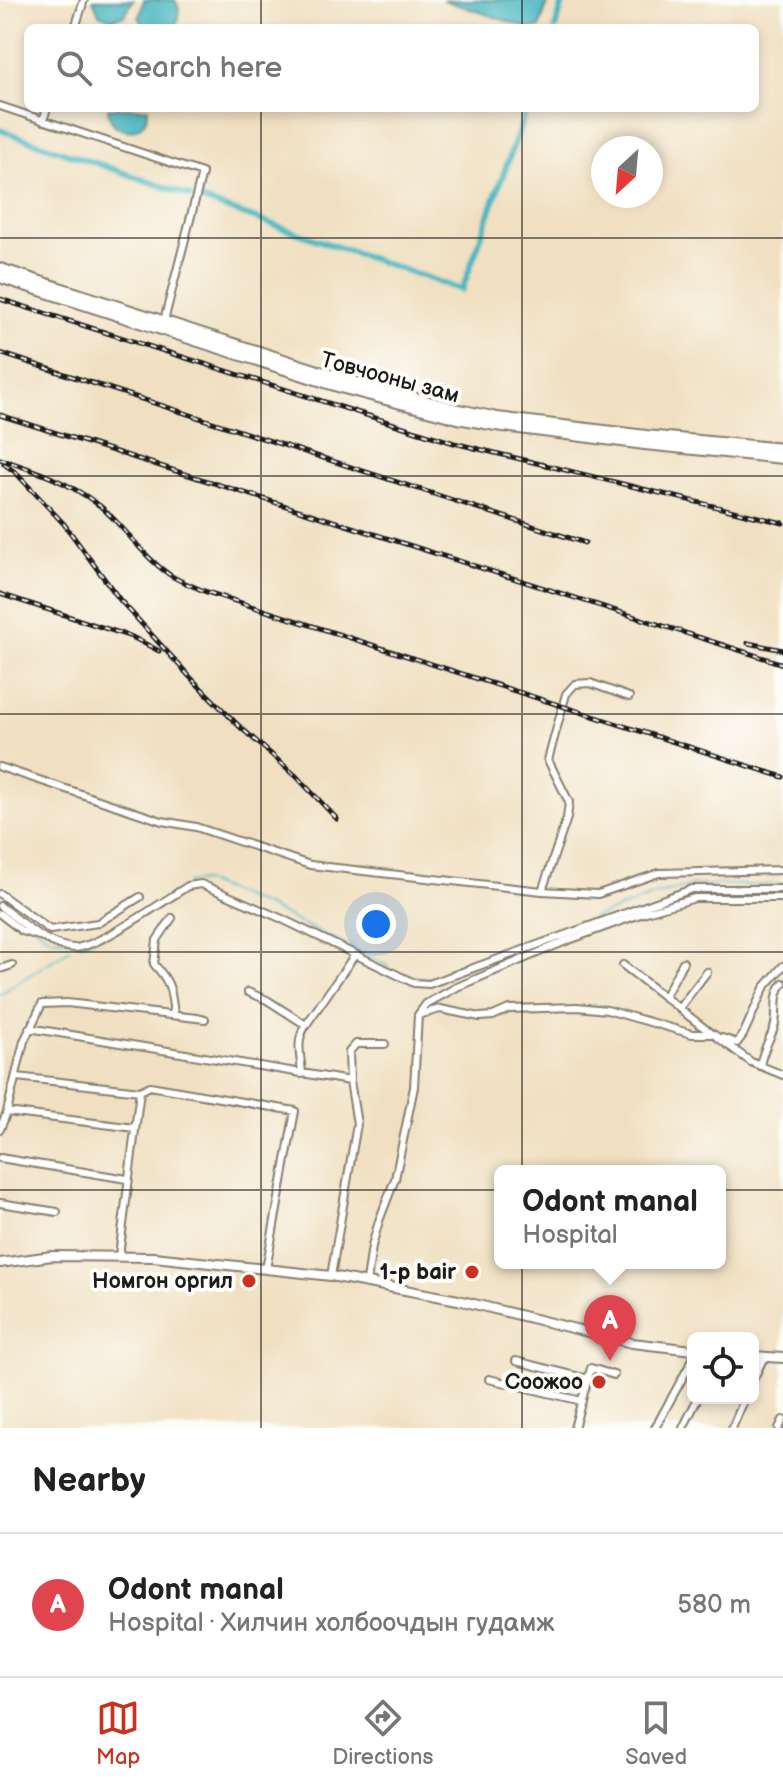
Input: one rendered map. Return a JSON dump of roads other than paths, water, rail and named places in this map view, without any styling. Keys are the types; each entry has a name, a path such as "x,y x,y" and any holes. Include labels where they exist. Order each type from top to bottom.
{"highway":[{"name":"Товчооны зам","path":"0,269 359,384 459,410 497,418 646,436 783,449"},
{"name":"Товчооны зам","path":"0,277 344,388 458,418 630,442 783,458"}],"main road":[{"path":"0,1263 52,1256 154,1257 331,1276 458,1300 632,1343 687,1349"},
{"path":"759,1357 783,1358"}],"street":[{"path":"76,24 84,0"},
{"path":"0,106 202,173 164,321"},
{"path":"43,121 46,112"},
{"path":"542,891 567,818 569,802 548,760 566,694 575,684 590,683 629,697"},
{"path":"0,767 162,821 196,827 310,865 542,891 598,894 659,873 783,870"},
{"path":"0,914 22,931 76,948 108,935 195,884 280,918 414,983 429,984 692,889 783,889"},
{"path":"0,894 50,930 98,923 140,897"},
{"path":"367,1281 372,1246 395,1179 414,1087 418,1015 426,1004 457,987 566,941 646,912 695,898 783,898"},
{"path":"0,906 43,937"},
{"path":"172,918 157,940 154,964 171,985 174,1015"},
{"path":"302,1074 298,1044 300,1033 354,956"},
{"path":"665,996 683,962"},
{"path":"0,969 12,965"},
{"path":"623,965 751,1062 783,1075"},
{"path":"418,1015 440,1009 480,1017 493,1016 509,1009 577,1007 607,1010 692,1034 713,1034 737,1043 764,988 783,966"},
{"path":"680,1007 707,972"},
{"path":"760,1066 763,1049 774,1028 777,990 783,983"},
{"path":"248,992 267,1000 306,1025"},
{"path":"0,1129 17,1077 24,1041 42,1004 67,1003 205,1019"},
{"path":"29,1028 350,1081"},
{"path":"331,1276 357,1124 349,1052 356,1044 385,1044"},
{"path":"17,1077 140,1091 150,1086 295,1111 266,1269"},
{"path":"119,1256 140,1091"},
{"path":"7,1112 135,1128"},
{"path":"0,1158 127,1179"},
{"path":"0,1203 57,1212"},
{"path":"759,1364 764,1357"},
{"path":"516,1361 588,1379"},
{"path":"574,1428 591,1368 614,1375"},
{"path":"655,1428 687,1370"},
{"path":"489,1379 582,1401"},
{"path":"683,1428 695,1404"},
{"path":"732,1428 742,1404"},
{"path":"779,1428 783,1420"}],"water":[{"path":"93,0 133,0 125,15 112,19 99,14"},
{"path":"144,0 175,0 178,7 176,24 143,24 139,17"},
{"path":"443,0 549,0 540,24 516,24"},
{"path":"109,112 147,112 142,125 136,129 121,129 110,118"}],"waterway":[{"path":"556,24 564,0"},
{"path":"199,199 462,290 526,112"},
{"path":"0,130 89,161"},
{"path":"93,162 190,196"},
{"path":"187,883 203,881 270,908 389,967"},
{"path":"444,975 652,896 694,885 783,885"},
{"path":"8,908 50,938 83,942"},
{"path":"80,944 100,936"},
{"path":"0,994 70,949"},
{"path":"405,976 435,979"}],"railway":[{"path":"0,299 454,443 783,523"},
{"path":"0,353 585,543"},
{"path":"0,415 783,664"},
{"path":"0,459 76,490 109,514 160,568 204,591 783,777"},
{"path":"4,464 64,524 120,600 190,677 296,776 337,819"},
{"path":"0,594 132,637 159,651"},
{"path":"748,643 783,650"}],"place":[{"name":"1-p bair","path":"472,1272"},
{"name":"Номгон оргил","path":"249,1281"},
{"name":"Odont manal","path":"610,1361"},
{"name":"Соожоо","path":"599,1382"}]}
